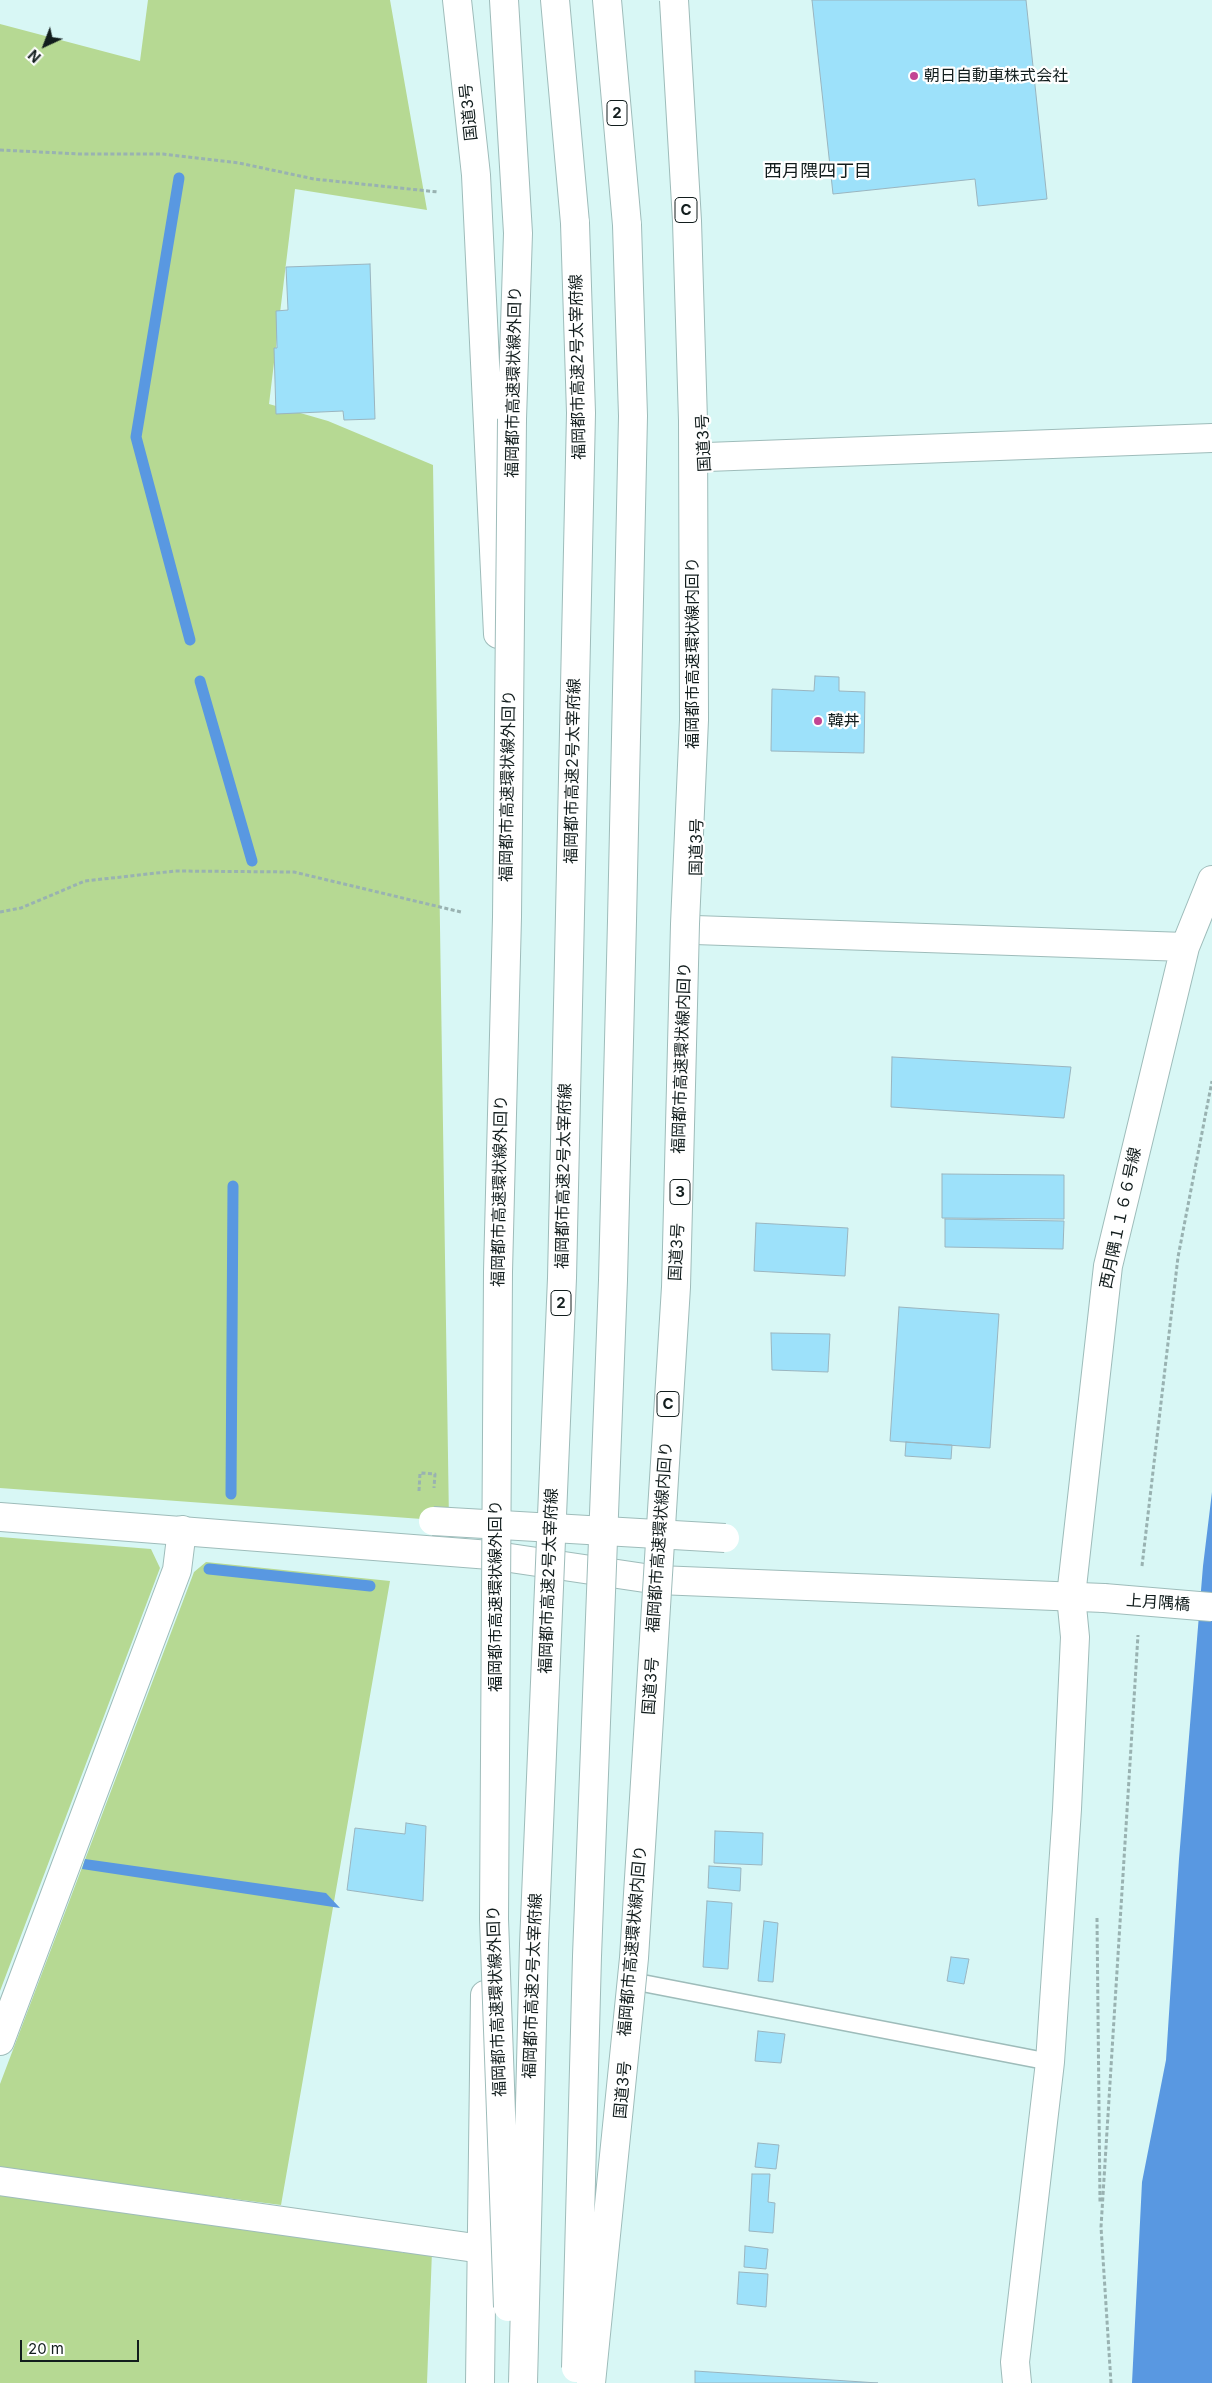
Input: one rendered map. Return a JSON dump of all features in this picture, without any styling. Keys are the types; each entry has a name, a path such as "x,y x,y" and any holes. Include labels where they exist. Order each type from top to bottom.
{"main road":[{"name":"国道3号","path":"457,0 476,175 501,691 480,2383"},
{"name":"福岡都市高速環状線外回り","path":"504,0 518,233 512,419 507,917 498,1272 494,1919 510,2383"},
{"name":"福岡都市高速2号太宰府線","path":"523,2383 534,1944 562,1278 581,413 575,223 555,0"},
{"name":"2","path":"575,2383 587,1956 613,1280 633,416 627,225 607,0"},
{"name":"国道3号","path":"601,2383 632,1981 658,1580 695,930 707,457 673,0"},
{"name":"福岡都市高速環状線内回り","path":"590,2383 634,1958 676,1287 694,700 691,345 687,221 673,0"},
{"path":"707,457 1212,438"},
{"name":"西月隅１１６６号線","path":"1017,2383 1015,2362 1050,2062 1067,1810 1075,1646 1071,1596 1108,1266 1185,947 1212,880"},
{"path":"695,930 1185,947"},
{"name":"上月隅橋","path":"0,1517 490,1555 658,1580 1071,1596 1212,1607"},
{"path":"433,1521 725,1538"},
{"path":"0,2041 177,1570 182,1530"},
{"path":"0,2181 482,2249"}],"lane":[{"path":"632,1981 1050,2062"}],"path":[{"path":"0,150 80,154 163,154 239,163 314,179 438,192"},
{"path":"0,912 21,908 85,881 175,871 294,872 461,912"},
{"path":"1142,1572 1178,1257 1212,1081"},
{"path":"1101,2227 1138,1632"},
{"path":"1097,1912 1101,2227 1111,2383"}],"green space":[{"path":"148,0 390,0 427,210 295,189 269,404 328,421 433,465 449,1521 0,1488 0,24 140,61"},
{"path":"0,1537 151,1549 160,1568 0,1991"},
{"path":"206,1562 390,1581 281,2205 0,2169 0,2084 194,1572"},
{"path":"0,2191 400,2245 402,2253 432,2251 427,2383 0,2383"}],"water":[{"path":"1212,1492 1212,2383 1132,2383 1142,2182 1166,2060 1179,1859 1203,1566"},
{"path":"85,1859 326,1893 340,1908 82,1869"}],"building":[{"path":"812,0 1026,0 1047,199 978,206 975,179 833,194"},
{"path":"370,264 375,419 344,420 343,411 276,414 274,348 277,348 276,311 288,310 286,267"},
{"name":"韓丼","path":"815,676 839,677 839,691 865,692 864,753 771,751 772,689 814,691"},
{"path":"892,1057 1071,1067 1064,1118 891,1107"},
{"path":"942,1174 1064,1175 1064,1219 942,1218"},
{"path":"945,1219 1064,1221 1063,1249 945,1247"},
{"path":"756,1223 848,1228 845,1276 754,1271"},
{"path":"899,1307 999,1314 990,1448 890,1441"},
{"path":"771,1333 830,1334 828,1372 772,1370"},
{"path":"906,1442 952,1445 951,1459 905,1456"},
{"path":"406,1823 426,1826 423,1901 347,1890 355,1828 405,1834"},
{"path":"715,1831 763,1833 762,1865 714,1863"},
{"path":"709,1866 741,1868 740,1891 708,1888"},
{"path":"707,1901 732,1903 728,1969 703,1967"},
{"path":"764,1921 778,1923 773,1982 758,1981"},
{"path":"951,1957 969,1959 964,1984 947,1981"},
{"path":"758,2031 785,2034 781,2063 755,2061"},
{"path":"758,2143 779,2145 776,2169 755,2167"},
{"path":"752,2174 770,2174 768,2202 775,2203 773,2233 749,2231"},
{"path":"745,2246 768,2249 766,2269 744,2267"},
{"path":"739,2272 768,2274 766,2307 737,2304"},
{"path":"695,2371 878,2383 695,2383"}],"waterway":[{"path":"179,178 136,437 190,640"},
{"path":"200,681 252,861"},
{"path":"231,1494 233,1186"},
{"path":"209,1569 370,1586"}],"place":[{"name":"朝日自動車株式会社","path":"914,76"},
{"name":"韓丼","path":"818,721"}],"district":[{"name":"西月隈四丁目","path":"818,172"}]}
